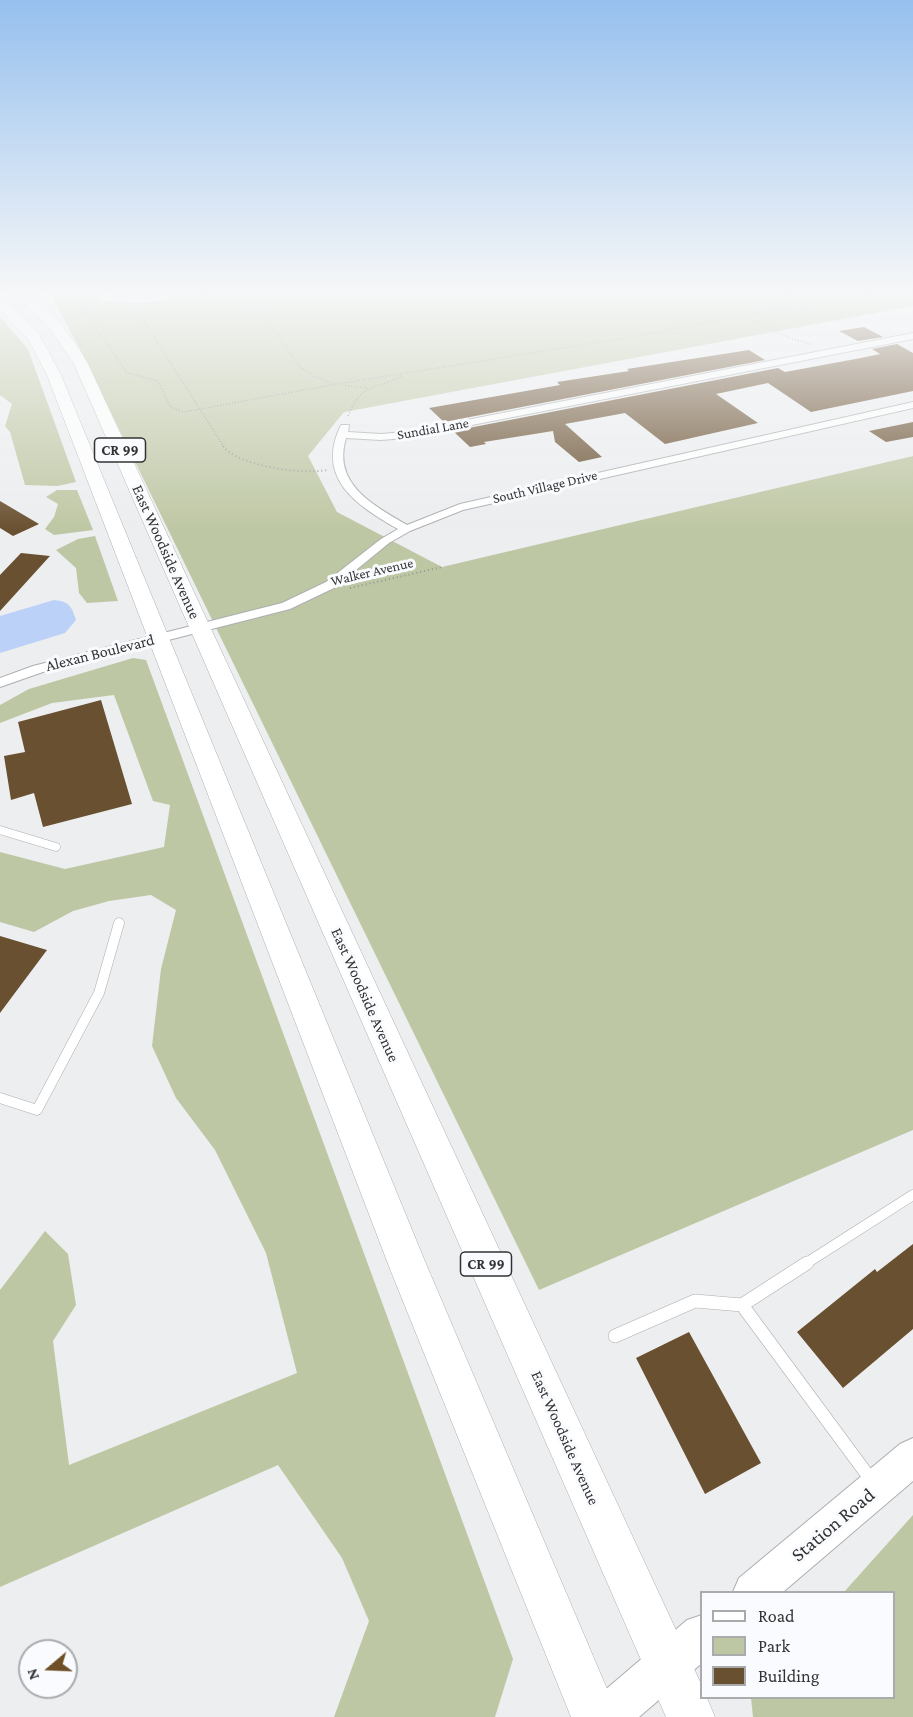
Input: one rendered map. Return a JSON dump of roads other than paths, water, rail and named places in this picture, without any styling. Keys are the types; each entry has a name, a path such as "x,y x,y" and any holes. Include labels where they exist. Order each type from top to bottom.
{"main road":[{"name":"CR 99","path":"51,370 405,1258 594,1717"},
{"name":"East Woodside Avenue","path":"84,370 201,628 685,1649 691,1717"},
{"name":"Station Road","path":"755,1591 913,1457"},
{"path":"606,1717 685,1649"}],"street":[{"name":"Sundial Lane","path":"406,529 358,498 348,488 338,469 336,448 343,431 381,437 405,435 738,370"},
{"name":"South Village Drive","path":"201,628 266,612 307,597 330,585 386,541 442,513 484,500 913,405"},
{"name":"Alexan Boulevard","path":"0,683 38,669 201,628"}],"lane":[{"path":"0,830 56,847"},
{"path":"0,1098 37,1110 99,993 119,923"},
{"path":"615,1336 696,1301 742,1305 913,1195"},
{"path":"742,1305 878,1488"}],"water":[{"path":"54,600 69,605 76,620 65,633 0,653 0,616"}]}
